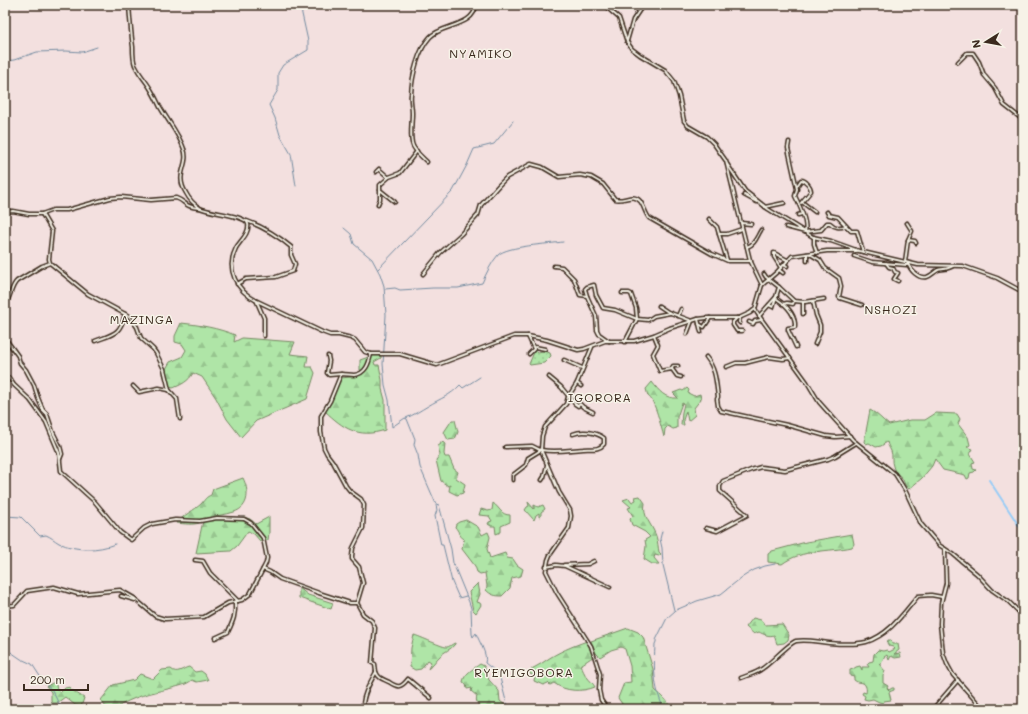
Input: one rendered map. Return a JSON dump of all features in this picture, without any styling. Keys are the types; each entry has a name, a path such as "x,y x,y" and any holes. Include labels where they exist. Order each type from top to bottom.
{"street":[{"path":"129,5 135,66 181,140 186,157 180,179 185,192 199,208"},
{"path":"427,162 412,143 412,111 410,96 420,51 430,36 469,18 476,5"},
{"path":"604,5 619,18 627,42 632,48 640,55 665,70 674,81 684,120 688,126 707,137 714,144 745,192 760,203 814,237 831,241 859,251 923,266 963,266 993,276 1023,292"},
{"path":"627,42 633,20 643,5"},
{"path":"958,62 967,53 974,53 984,75 995,88 1004,105 1023,120"},
{"path":"789,142 788,148 797,186"},
{"path":"378,204 380,199 380,185 389,177 400,174 417,151"},
{"path":"726,161 751,261 762,285"},
{"path":"423,274 440,252 461,234 478,215 481,206 499,184 507,177 531,164 542,166 559,177 580,175 591,177 603,184 612,197 618,200 632,197 637,198 641,202 649,218 712,254 728,261 751,261"},
{"path":"376,172 379,169 389,177"},
{"path":"800,203 811,191 803,179 797,186 795,196 800,203 806,229 804,232"},
{"path":"379,190 395,202"},
{"path":"744,195 749,199 760,203"},
{"path":"5,212 13,211 29,214 42,214 53,210 67,210 95,202 121,197 151,200 176,198 180,199 190,207 239,218 270,232 291,247 291,255 295,264 293,271 276,277 246,279 237,284"},
{"path":"793,200 797,199"},
{"path":"800,203 803,202 815,212"},
{"path":"766,207 784,203"},
{"path":"827,212 829,215 838,217 851,231 857,231 863,252"},
{"path":"42,214 52,231 49,259 50,263 88,294 129,316 137,327 141,338 153,348 164,369 169,390 177,399 180,419"},
{"path":"798,215 802,214"},
{"path":"709,219 717,226 718,234 728,261"},
{"path":"246,221 248,225 247,232 236,248 233,256 232,270 237,284 251,298 322,332 355,340 365,352 371,354 394,354 415,357 437,365 514,336 528,336 547,340 578,350 605,341 634,341 698,319 738,318"},
{"path":"741,223 751,224"},
{"path":"786,227 804,232 821,230 827,223 840,228 846,226"},
{"path":"854,256 872,262 907,266 908,240 912,231 907,223"},
{"path":"718,234 727,234 742,228"},
{"path":"747,247 751,246 757,239 761,230"},
{"path":"814,237 814,244 817,253"},
{"path":"908,240 915,241 916,243"},
{"path":"742,331 737,331 733,325 733,322 755,309 762,285 769,280 792,256 833,250 844,252 859,251"},
{"path":"783,273 774,257 774,253 788,260"},
{"path":"807,261 808,254"},
{"path":"808,254 820,260 825,268 840,278 840,297 862,305"},
{"path":"906,262 917,275 922,277 928,277 936,271 953,266"},
{"path":"5,304 10,299 14,283 17,280 50,263"},
{"path":"886,263 898,273 894,279 898,281"},
{"path":"554,266 562,267 574,279 580,295 587,296"},
{"path":"764,274 769,280 794,300 803,302 824,300"},
{"path":"611,342 599,334 597,330 594,312 585,289 587,287 594,285 596,295 603,308 615,310 637,319 648,320 654,316 670,313"},
{"path":"769,305 773,308 779,287"},
{"path":"622,292 631,294 636,308 637,319 625,342"},
{"path":"777,297 791,312 794,318 795,327 788,328 788,330 796,347"},
{"path":"758,315 777,297"},
{"path":"783,304 793,304 794,300"},
{"path":"257,301 264,318 264,336"},
{"path":"813,301 820,325 820,332 815,344"},
{"path":"803,302 803,314"},
{"path":"659,306 670,313 692,322"},
{"path":"755,309 761,320 807,382 819,402 856,442 895,474 922,524 939,545 977,574 992,590 1010,602 1019,612 1023,614"},
{"path":"678,316 681,310"},
{"path":"752,312 758,315"},
{"path":"95,341 118,331 123,323 125,314"},
{"path":"699,324 704,327 710,318"},
{"path":"738,318 740,323"},
{"path":"698,319 701,332"},
{"path":"749,322 752,324 755,321 761,320"},
{"path":"687,334 692,322"},
{"path":"654,335 658,345 653,354 660,371 672,369 673,366 678,366"},
{"path":"528,336 534,347 545,349"},
{"path":"5,338 18,356 20,363 34,384 43,410 49,418 62,454 59,462"},
{"path":"592,346 577,383 562,409 545,428 542,436 541,450 559,492 570,510 571,516 569,528 550,555 546,567 549,578 557,593 591,646 600,674 599,690 601,700 607,709"},
{"path":"529,354 534,347"},
{"path":"328,356 329,361 327,373 329,375 356,375 362,373 369,363 371,354"},
{"path":"726,367 736,363 744,363 769,357 783,359 790,358"},
{"path":"706,358 715,375 718,406 721,411 787,425 826,436 850,436"},
{"path":"564,360 582,368"},
{"path":"672,369 677,376 681,377"},
{"path":"342,374 330,401 320,416 321,432 324,448 327,454 346,486 361,499 364,505 363,528 353,548 352,559 359,567 363,583 357,602 363,614 372,621 375,628 372,663 375,664 376,672 380,678 394,686 404,685 408,679 431,698"},
{"path":"549,377 561,387 575,404 578,406 580,404 593,412"},
{"path":"5,606 14,605 27,591 54,587 78,594 120,590 136,600 155,616 165,619 204,617 228,603 236,602 250,594 266,563 267,558 263,538 251,523 244,519 217,518 200,521 175,520 152,524 144,528 131,540 120,532 95,502 61,471 59,453 46,422 30,400 14,385 9,378"},
{"path":"577,383 582,386"},
{"path":"133,386 139,392 159,388 169,390"},
{"path":"505,447 532,446 541,450 556,452 584,448 599,448 604,444 604,438 596,434 577,432 573,434"},
{"path":"706,528 718,531 747,515 720,491 720,486 723,481 761,467 785,470 823,460 835,456 856,442"},
{"path":"513,480 513,475 526,464 528,458 541,450"},
{"path":"542,480 548,464"},
{"path":"945,549 946,583 942,596 940,624 943,653 950,669 983,709"},
{"path":"195,560 203,561 210,573 236,602 235,617 228,632 215,638"},
{"path":"546,567 556,565 588,564 594,561"},
{"path":"563,565 610,586"},
{"path":"263,569 280,578 319,594 350,603 357,602"},
{"path":"121,596 136,600"},
{"path":"741,678 761,670 797,641 812,640 827,643 853,643 865,642 873,639 891,627 918,596 942,596"},
{"path":"364,709 363,706 368,687 376,672"},
{"path":"933,709 958,680"}],"green space":[{"path":"181,323 222,330 235,335 234,342 242,338 295,342 290,354 308,356 306,367 312,367 315,373 307,399 256,421 241,437 227,419 216,398 202,377 193,373 182,384 173,388 168,386 163,374 170,362 182,357 186,350 182,344 175,342 175,336"},
{"path":"535,350 537,352 544,351 550,353 551,356 544,363 530,365 529,364"},
{"path":"374,355 381,356 381,358 374,362 375,365 379,365 382,380 382,389 385,400 385,430 367,433 359,432 345,427 325,411 341,378 359,376 364,372 360,370 360,360"},
{"path":"652,382 666,396 673,398 678,398 673,393 681,390 683,391 687,388 689,390 688,393 694,396 700,394 701,399 694,408 695,415 688,421 686,411 683,420 684,425 681,425 684,404 682,403 677,417 677,428 673,429 668,426 665,429 664,437 655,408 646,389"},
{"path":"870,410 889,425 910,420 925,420 936,413 957,414 960,419 958,424 968,437 970,445 967,447 973,449 970,454 975,462 972,463 973,469 976,470 970,473 969,478 967,479 965,475 943,470 935,459 932,466 922,478 909,489 907,488 902,478 894,469 892,463 892,453 887,442 876,447 864,442"},
{"path":"452,420 455,420 458,432 455,439 448,440 444,432"},
{"path":"440,442 445,443 445,457 449,457 454,469 458,472 456,478 465,484 463,493 457,495 449,491 450,485 448,486 441,481 436,460 440,455 438,446 441,444"},
{"path":"243,478 247,498 239,510 206,518 197,524 177,523 211,495 213,489"},
{"path":"640,496 645,503 644,508 646,516 657,538 659,552 661,554 659,556 655,555 654,558 659,564 652,564 644,559 646,546 645,540 650,537 645,532 632,525 630,519 633,516 628,508 631,507 623,500 629,498 632,502 636,500 635,497"},
{"path":"528,502 534,509 534,505 538,507 543,505 545,509 541,512 541,516 539,517 539,513 536,515 534,520 525,510 529,506"},
{"path":"493,503 503,513 510,515 510,522 501,526 501,532 496,534 495,526 488,524 492,521 489,516 479,515 481,509 488,511 492,510"},
{"path":"244,517 250,519 256,524 269,517 268,540 260,541 254,534 248,531 237,546 231,551 196,553 203,521"},
{"path":"466,520 478,527 482,535 488,532 490,537 487,549 490,558 505,553 507,558 513,559 517,565 523,569 521,576 512,578 510,588 502,596 493,595 486,590 487,586 485,573 480,574 477,572 475,566 462,549 464,539 455,527 459,522"},
{"path":"852,534 854,544 852,547 807,553 790,559 782,564 768,562 768,554 772,551 806,542"},
{"path":"478,583 480,594 477,602 481,605 476,613 473,610 469,592"},
{"path":"299,588 308,595 333,603 331,609 299,598"},
{"path":"753,618 761,620 765,625 782,624 789,635 788,640 784,643 777,644 774,635 772,636 759,632 754,634 746,627"},
{"path":"628,628 638,632 643,637 653,669 655,690 666,701 670,709 619,709 622,704 618,698 624,683 631,682 630,666 625,649 621,647 611,650 600,657 596,653 591,641"},
{"path":"414,635 445,647 455,644 452,648 441,655 428,669 431,662 428,660 421,669 415,670 410,667 411,648"},
{"path":"888,640 891,640 892,644 898,644 899,650 894,654 900,653 901,657 895,658 891,656 889,660 887,655 884,657 881,664 879,664 885,671 883,683 888,686 887,688 889,690 894,688 894,690 889,692 891,700 884,701 883,703 873,699 864,699 865,696 862,694 863,692 866,693 866,686 863,683 857,682 854,680 854,677 850,676 850,670 860,666 862,670 862,667 869,667 867,664 873,661 874,654 878,650 887,650 889,652 895,649 889,646 887,643"},
{"path":"587,641 593,657 580,665 586,676 595,687 585,690 569,690 554,683 550,685 548,683 543,685 534,681 535,675 531,675 529,671 560,652"},
{"path":"480,664 484,666 489,680 499,691 500,701 505,705 501,707 503,709 482,709 478,705 476,698 477,696 471,691 472,688 467,689 466,684 463,682 467,674"},
{"path":"189,667 195,672 201,671 205,674 208,680 197,682 192,680 182,685 150,693 128,701 115,709 105,706 101,700 113,685 134,680 140,674 153,679 162,670 171,669 173,671 178,671"},
{"path":"55,682 57,689 61,692 65,688 70,687 70,689 84,698 81,707 75,705 65,697 57,703 52,703 51,692 46,686"}],"waterway":[{"path":"296,186 291,154 280,135 269,105 278,90 278,73 283,65 308,50 308,41 300,5"},
{"path":"5,61 14,60 37,52 82,52 97,47"},
{"path":"378,269 453,191 474,149 494,144 513,121"},
{"path":"344,228 351,234 354,244 372,259 380,274 384,286 386,315 383,364 392,427 405,418 407,419 415,439 414,445 418,455 420,467 436,504 439,505 451,549 453,563 471,608 473,637 476,633 484,652 486,659 485,663 499,674 506,701 510,709"},
{"path":"385,289 395,288 400,290 458,288 482,283 493,261 503,252 519,247 563,242"},
{"path":"406,418 449,394 460,385 463,388 480,377"},
{"path":"989,480 1023,532"},
{"path":"436,505 437,510 435,516 441,545 443,545 452,582 459,598 466,596"},
{"path":"5,516 21,517 40,536 46,535 59,543 73,548 94,549 115,544"},
{"path":"662,531 660,539 663,565 674,610"},
{"path":"664,709 660,701 656,685 655,644 667,618 676,610 697,601 721,594 754,570 775,564"},
{"path":"5,648 21,659 32,664 45,684 52,690 59,704 65,709"}],"district":[{"name":"NYAMIKO","path":"481,53"},
{"name":"NSHOZI","path":"891,309"},
{"name":"MAZINGA","path":"142,319"},
{"name":"IGORORA","path":"600,397"},
{"name":"RYEMIGOBORA","path":"524,672"}]}
